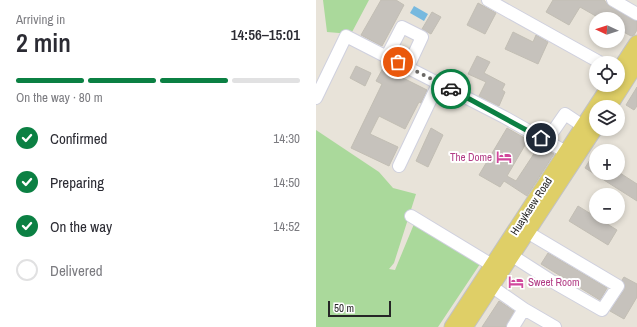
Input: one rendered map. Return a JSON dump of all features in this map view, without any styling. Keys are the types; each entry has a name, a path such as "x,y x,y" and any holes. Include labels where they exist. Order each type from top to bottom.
{"main road":[{"path":"625,61 637,43"},
{"path":"614,100 636,67"},
{"name":"Huaykaew Road","path":"452,327 566,152 589,127"},
{"name":"Huaykaew Road","path":"465,327 527,232 589,128"}],"street":[{"path":"488,0 589,56"},
{"path":"613,0 637,14"},
{"path":"387,56 402,27 422,37 408,67"},
{"path":"316,98 346,36 504,116 566,152"},
{"path":"399,166 439,82"},
{"path":"554,130 565,114 589,126"},
{"path":"411,216 492,265"},
{"path":"511,255 553,282 602,310 618,286 527,232"},
{"path":"491,286 524,309 555,327"},
{"path":"513,327 524,309"}],"green space":[{"path":"323,0 369,0 351,34 327,32"},
{"path":"316,130 379,172 393,188 416,194 394,263 389,269 395,270 414,224 480,264 438,327 316,327"}],"water":[{"path":"414,6 428,14 424,21 410,13"}],"building":[{"path":"381,0 396,0 404,5 382,46 361,35"},
{"path":"553,0 604,0 609,6 620,12 589,12 580,7 569,25 546,12"},
{"path":"478,3 496,13 485,34 467,25"},
{"path":"432,12 441,17 431,34 422,29"},
{"path":"625,15 637,21 637,30 634,35 631,36 625,33"},
{"path":"513,32 533,42 536,35 548,42 538,64 505,49"},
{"path":"477,56 490,62 484,73 505,84 502,90 505,92 499,106 479,96 486,82 468,74"},
{"path":"356,66 371,73 365,86 350,78"},
{"path":"383,68 427,90 405,129 379,116 370,134 398,147 389,166 351,148 382,84 376,81"},
{"path":"637,87 637,106 634,110 626,105"},
{"path":"431,128 443,135 428,167 416,161"},
{"path":"507,128 528,140 507,176 516,181 539,146 554,154 527,196 504,181 500,187 479,175"},
{"path":"589,161 589,171 585,168"},
{"path":"625,176 637,184 637,201 625,193 625,188 617,188 604,180 625,180"},
{"path":"578,206 589,213 589,224 607,224 617,230 608,245 569,221"},
{"path":"548,253 607,288 600,300 541,264"},
{"path":"624,277 637,284 637,297 624,319 610,311 624,290 625,286 622,280"},
{"path":"499,301 514,311 506,327 482,327"}],"way so far":[{"path":"398,62 451,89"}],"place":[{"name":"The Dome","path":"504,157"},
{"name":"Sweet Room","path":"516,282"}],"route":[{"path":"451,89 504,116 541,138"}]}
